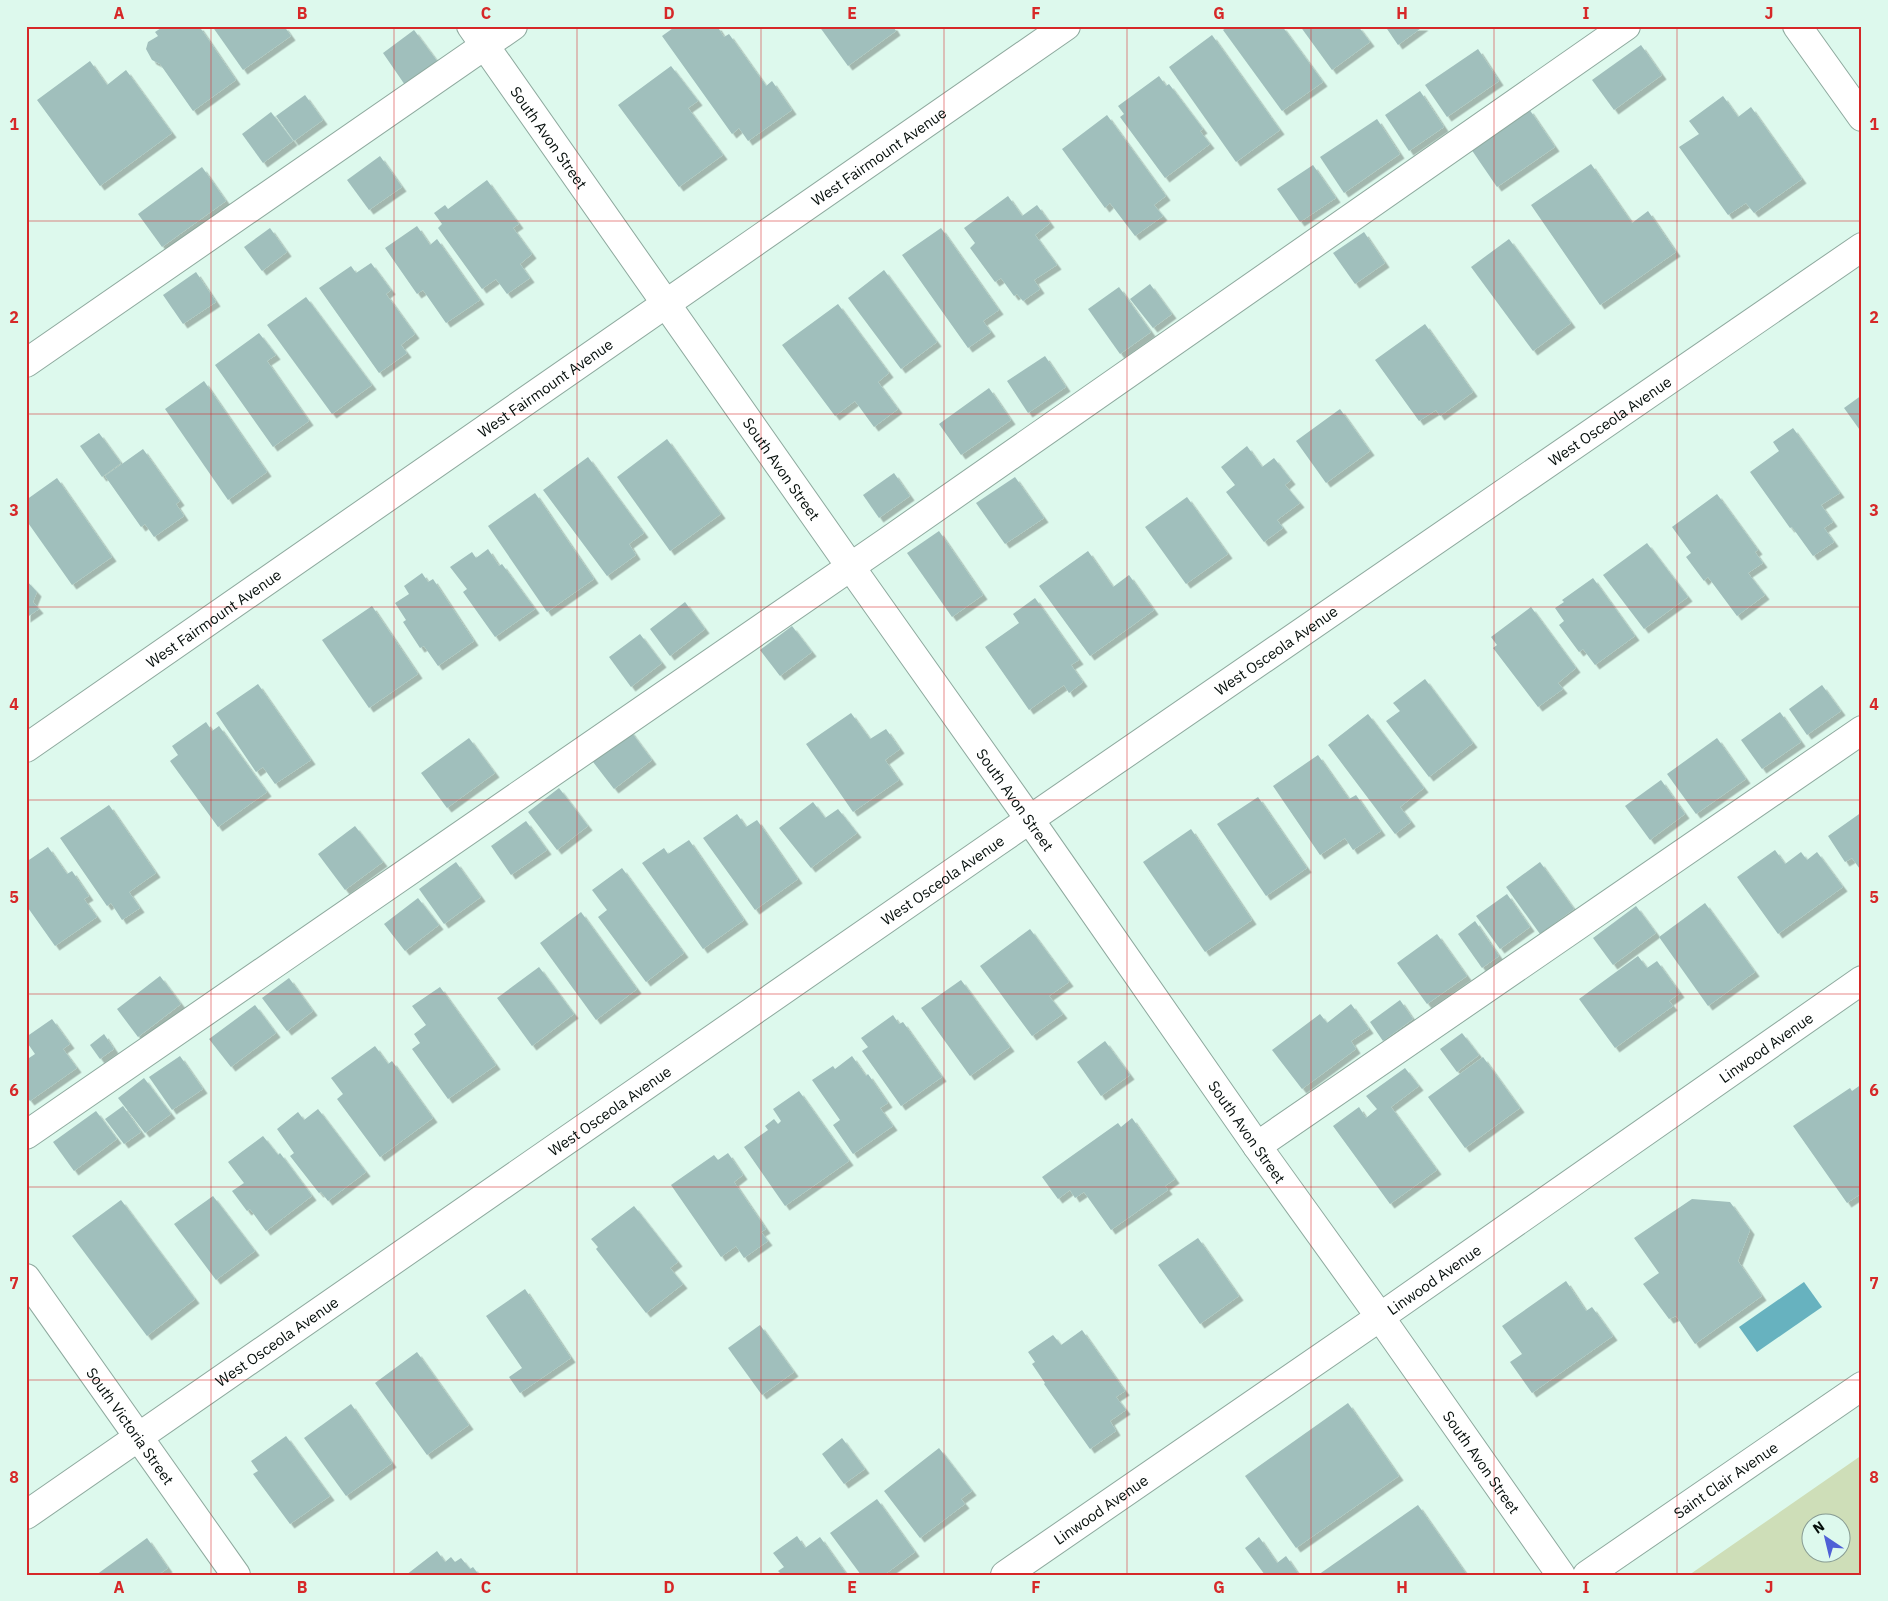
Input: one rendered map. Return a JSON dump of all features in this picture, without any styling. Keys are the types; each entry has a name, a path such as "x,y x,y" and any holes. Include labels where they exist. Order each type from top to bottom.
{"street":[{"path":"26,363 477,36 513,26"},
{"name":"West Fairmount Avenue","path":"26,748 1066,26"},
{"path":"26,1136 1626,26"},
{"path":"1797,26 1862,117"},
{"name":"South Avon Street","path":"477,36 1561,1575"},
{"name":"West Osceola Avenue","path":"26,1516 1030,820 1862,247"},
{"path":"1257,1146 1862,730"},
{"name":"Linwood Avenue","path":"1005,1575 1380,1317 1862,980"},
{"name":"South Victoria Street","path":"26,1278 236,1575"},
{"name":"Saint Clair Avenue","path":"1587,1575 1862,1386"}],"green space":[{"path":"1862,1455 1862,1575 1689,1575"}],"water":[{"path":"1804,1282 1822,1307 1757,1352 1739,1327"}],"building":[{"path":"164,26 199,26 236,80 193,111 160,64 152,60 146,49 148,42 158,36 155,32"},
{"path":"212,26 284,26 291,36 243,70"},
{"path":"676,26 717,26 724,37 729,34 766,86 772,81 792,110 748,141 739,128 732,134 662,36"},
{"path":"819,26 893,26 896,31 848,66"},
{"path":"1229,26 1282,26 1323,82 1282,111 1223,30"},
{"path":"1300,26 1358,26 1370,42 1332,70"},
{"path":"1385,26 1424,26 1398,45"},
{"path":"414,30 437,61 405,85 383,53"},
{"path":"1212,35 1280,130 1236,162 1169,67"},
{"path":"1641,45 1662,75 1614,110 1592,80"},
{"path":"1478,49 1499,81 1447,117 1425,85"},
{"path":"90,61 107,85 126,70 172,133 100,186 37,100"},
{"path":"671,66 698,101 688,108 723,155 679,187 618,105"},
{"path":"1159,76 1166,86 1169,84 1203,129 1200,131 1210,144 1165,178 1120,117 1124,114 1118,106"},
{"path":"1420,91 1444,127 1409,151 1385,115"},
{"path":"305,95 323,120 294,141 276,116"},
{"path":"1723,96 1738,117 1751,107 1802,179 1754,213 1746,203 1728,215 1679,147 1699,134 1689,121"},
{"path":"1529,109 1555,147 1497,187 1471,149"},
{"path":"271,112 293,141 263,163 242,134"},
{"path":"1107,115 1166,196 1154,205 1163,216 1135,236 1110,203 1105,208 1062,149"},
{"path":"1377,119 1400,154 1344,193 1320,157"},
{"path":"380,156 402,187 369,210 347,180"},
{"path":"1591,164 1632,223 1648,211 1676,252 1600,305 1531,205"},
{"path":"1313,165 1336,198 1300,222 1277,189"},
{"path":"202,167 226,201 162,247 138,214"},
{"path":"487,180 519,224 513,228 532,254 520,264 530,278 507,294 496,279 482,289 438,228 442,224 434,213 445,205 448,209"},
{"path":"1008,196 1022,216 1037,205 1050,223 1035,235 1057,265 1034,280 1040,289 1023,301 1017,294 1014,296 1001,278 995,282 970,248 975,243 964,228"},
{"path":"417,226 430,245 437,239 480,300 446,323 423,290 417,294 385,248"},
{"path":"270,228 287,252 262,271 244,247"},
{"path":"941,228 999,310 983,321 991,332 968,348 902,255"},
{"path":"1364,232 1385,263 1355,284 1333,253"},
{"path":"1509,239 1571,323 1533,351 1471,267"},
{"path":"371,263 391,290 386,294 415,334 401,345 407,353 379,373 319,288 351,266 356,273"},
{"path":"884,270 937,342 901,369 848,298"},
{"path":"196,272 216,302 183,324 163,295"},
{"path":"1150,284 1172,314 1153,328 1130,299"},
{"path":"1119,287 1151,332 1120,354 1088,309"},
{"path":"306,297 372,385 332,414 267,325"},
{"path":"838,304 889,373 878,382 898,409 874,427 855,401 835,416 782,345"},
{"path":"1425,324 1473,392 1440,416 1436,410 1419,421 1375,360"},
{"path":"259,333 276,355 267,361 309,421 273,447 215,365"},
{"path":"1045,356 1066,387 1028,413 1007,381"},
{"path":"204,381 267,472 228,500 165,409"},
{"path":"989,388 1011,420 961,455 939,424"},
{"path":"1862,395 1862,433 1844,408"},
{"path":"1340,409 1370,451 1326,483 1296,441"},
{"path":"1793,428 1840,493 1821,505 1833,522 1824,528 1834,542 1813,556 1792,527 1790,528 1750,472 1779,451 1773,442"},
{"path":"99,433 121,463 102,477 80,446"},
{"path":"667,439 721,514 670,551 617,477"},
{"path":"1247,446 1262,467 1274,458 1291,480 1285,485 1300,503 1277,520 1283,528 1264,542 1226,492 1235,485 1221,467"},
{"path":"143,449 180,501 176,504 184,516 154,537 145,524 141,527 105,476"},
{"path":"588,457 644,533 629,544 636,555 607,576 543,490"},
{"path":"894,473 910,496 879,518 863,495"},
{"path":"1015,477 1044,518 1005,544 976,503"},
{"path":"57,478 112,557 72,585 26,520 26,500"},
{"path":"535,493 594,579 547,612 488,526"},
{"path":"1717,494 1758,550 1755,552 1763,563 1748,573 1765,595 1737,616 1708,577 1704,581 1686,557 1691,553 1672,527"},
{"path":"1187,497 1228,554 1186,584 1145,527"},
{"path":"939,531 983,595 952,617 907,553"},
{"path":"1647,543 1688,597 1644,629 1603,575"},
{"path":"488,549 499,566 502,564 535,609 495,637 463,592 467,589 450,567 472,552 476,558"},
{"path":"1088,551 1113,587 1129,575 1154,610 1090,656 1039,586"},
{"path":"422,573 428,582 433,579 474,641 438,666 424,646 420,648 403,622 406,620 395,603 409,594 404,586"},
{"path":"1593,578 1635,636 1595,665 1583,649 1579,652 1559,625 1564,621 1555,608 1564,602 1562,600"},
{"path":"26,580 37,592 33,602 39,609 26,618"},
{"path":"1035,598 1079,660 1071,665 1083,682 1069,693 1064,685 1029,710 985,647 1019,623 1013,614"},
{"path":"685,602 705,629 670,656 650,629"},
{"path":"372,606 418,674 369,708 322,640"},
{"path":"1531,607 1576,668 1558,683 1563,689 1538,707 1493,648 1497,645 1491,637"},
{"path":"792,626 812,652 780,676 760,650"},
{"path":"640,634 662,663 631,687 609,657"},
{"path":"1425,679 1473,743 1429,777 1386,721 1400,711 1393,703"},
{"path":"258,684 311,760 275,784 263,767 256,772 216,713"},
{"path":"1822,685 1841,711 1807,735 1789,709"},
{"path":"1780,712 1801,742 1762,769 1741,740"},
{"path":"851,713 870,739 886,729 900,749 885,760 899,780 853,812 806,744"},
{"path":"1368,714 1424,788 1400,807 1411,822 1395,834 1328,745"},
{"path":"206,722 212,731 219,726 267,792 218,827 170,761 178,755 172,746"},
{"path":"629,729 652,760 614,789 590,758"},
{"path":"469,738 495,773 447,808 421,773"},
{"path":"1717,738 1746,779 1696,814 1667,774"},
{"path":"1318,755 1349,799 1356,795 1381,831 1353,850 1345,838 1320,855 1273,786"},
{"path":"1661,780 1685,814 1650,840 1625,806"},
{"path":"559,788 588,826 557,850 528,812"},
{"path":"1258,797 1307,868 1266,896 1217,824"},
{"path":"813,802 825,818 838,809 857,833 811,868 779,828"},
{"path":"109,805 156,873 129,892 140,908 122,920 111,903 107,906 60,838"},
{"path":"1862,812 1862,872 1852,858 1845,862 1828,836"},
{"path":"737,814 746,827 757,820 798,879 755,910 703,838"},
{"path":"526,821 547,850 511,875 491,846"},
{"path":"355,826 383,862 345,890 318,854"},
{"path":"1191,829 1252,920 1205,952 1143,862"},
{"path":"689,840 744,920 703,949 642,863 664,848 668,854"},
{"path":"48,847 67,874 72,871 89,896 84,899 97,917 55,946 26,905 26,895 28,894 26,892 26,862"},
{"path":"1775,850 1785,864 1801,852 1807,860 1817,852 1843,887 1778,934 1737,877"},
{"path":"456,862 481,897 444,924 419,889"},
{"path":"1540,862 1574,909 1540,934 1506,887"},
{"path":"622,868 684,953 646,982 598,917 607,910 592,890"},
{"path":"1507,894 1530,927 1500,949 1476,916"},
{"path":"418,898 439,925 405,951 384,924"},
{"path":"1705,903 1755,972 1708,1006 1659,937"},
{"path":"1636,906 1656,933 1613,965 1593,938"},
{"path":"581,912 637,989 596,1020 540,943"},
{"path":"1475,921 1499,956 1482,968 1458,934"},
{"path":"1030,929 1069,982 1049,996 1063,1014 1032,1036 980,966"},
{"path":"1437,934 1467,976 1427,1004 1397,963"},
{"path":"1638,956 1647,968 1657,961 1680,993 1669,1001 1673,1006 1615,1048 1579,999"},
{"path":"539,967 574,1014 532,1046 497,998"},
{"path":"160,976 181,1004 138,1037 117,1009"},
{"path":"289,978 313,1011 287,1031 262,998"},
{"path":"961,980 1010,1047 970,1076 921,1008"},
{"path":"440,987 496,1065 448,1099 412,1049 420,1043 414,1034 426,1025 412,1006"},
{"path":"1400,1000 1413,1019 1383,1041 1370,1022"},
{"path":"1351,1004 1369,1029 1351,1041 1356,1049 1302,1089 1272,1050 1320,1014 1327,1023"},
{"path":"255,1005 276,1033 231,1067 209,1039"},
{"path":"893,1015 899,1024 903,1022 942,1077 901,1106 862,1051 868,1047 861,1038"},
{"path":"52,1019 70,1044 63,1049 77,1068 30,1101 26,1096 26,1060 35,1054 26,1041 26,1037"},
{"path":"1462,1033 1479,1055 1457,1072 1440,1049"},
{"path":"104,1034 114,1049 100,1059 90,1045"},
{"path":"1105,1041 1130,1075 1101,1096 1077,1062"},
{"path":"375,1046 388,1064 392,1061 433,1118 380,1157 337,1099 343,1094 331,1078"},
{"path":"180,1056 203,1089 172,1110 149,1077"},
{"path":"852,1056 866,1076 868,1074 888,1103 880,1108 893,1126 853,1154 833,1125 840,1120 812,1080 833,1066 835,1069"},
{"path":"1483,1057 1520,1108 1465,1148 1428,1097"},
{"path":"1405,1068 1419,1086 1391,1107 1437,1170 1390,1204 1333,1126 1359,1107 1366,1118 1377,1109 1366,1096"},
{"path":"144,1078 171,1114 145,1133 118,1098"},
{"path":"1862,1084 1862,1193 1847,1203 1793,1126 1850,1088 1852,1091"},
{"path":"799,1091 849,1161 785,1206 744,1147 768,1130 765,1126 774,1119 778,1124 781,1121 773,1109"},
{"path":"123,1106 141,1132 124,1144 105,1119"},
{"path":"318,1109 366,1172 328,1201 321,1192 319,1193 290,1156 294,1153 277,1129 298,1112 304,1120"},
{"path":"96,1111 117,1139 74,1171 53,1142"},
{"path":"1132,1118 1175,1179 1165,1186 1168,1190 1111,1230 1084,1192 1075,1198 1070,1190 1058,1199 1042,1177 1118,1123 1121,1127"},
{"path":"263,1136 278,1155 280,1153 312,1196 266,1231 250,1209 247,1211 232,1191 244,1183 228,1162"},
{"path":"728,1153 743,1175 734,1182 766,1229 761,1232 768,1241 744,1258 736,1246 721,1257 671,1185 714,1155 718,1160"},
{"path":"213,1196 255,1251 216,1280 174,1224"},
{"path":"1692,1199 1730,1202 1750,1230 1738,1261 1762,1296 1695,1344 1676,1316 1669,1319 1643,1284 1659,1273 1634,1238"},
{"path":"121,1200 195,1299 147,1336 72,1236"},
{"path":"634,1206 678,1262 670,1268 683,1284 646,1313 596,1249 598,1247 591,1239"},
{"path":"1198,1238 1239,1296 1200,1324 1158,1265"},
{"path":"1566,1281 1586,1311 1592,1307 1613,1336 1532,1393 1510,1362 1522,1354 1502,1326"},
{"path":"525,1289 571,1358 520,1393 509,1377 522,1368 486,1316"},
{"path":"760,1325 794,1372 762,1395 728,1348"},
{"path":"1082,1330 1125,1391 1116,1397 1126,1410 1110,1421 1116,1431 1090,1449 1044,1384 1032,1364 1035,1362 1028,1352 1053,1335 1061,1345"},
{"path":"417,1352 469,1425 427,1455 375,1383"},
{"path":"1348,1403 1399,1476 1296,1548 1245,1476"},
{"path":"351,1404 392,1463 346,1496 304,1438"},
{"path":"286,1436 330,1496 290,1524 253,1474 258,1471 251,1461"},
{"path":"842,1438 865,1469 844,1484 822,1454"},
{"path":"939,1448 972,1491 961,1499 965,1504 920,1538 884,1491"},
{"path":"877,1499 915,1552 884,1575 861,1575 830,1533"},
{"path":"1418,1505 1467,1575 1318,1575"},
{"path":"797,1536 805,1548 820,1537 847,1575 782,1575 778,1571 784,1567 773,1553"},
{"path":"1259,1537 1277,1563 1286,1556 1299,1575 1265,1575 1245,1548"},
{"path":"147,1538 168,1568 158,1575 96,1575"},
{"path":"437,1551 445,1562 451,1557 455,1562 461,1558 470,1569 473,1567 479,1575 406,1575"}]}
